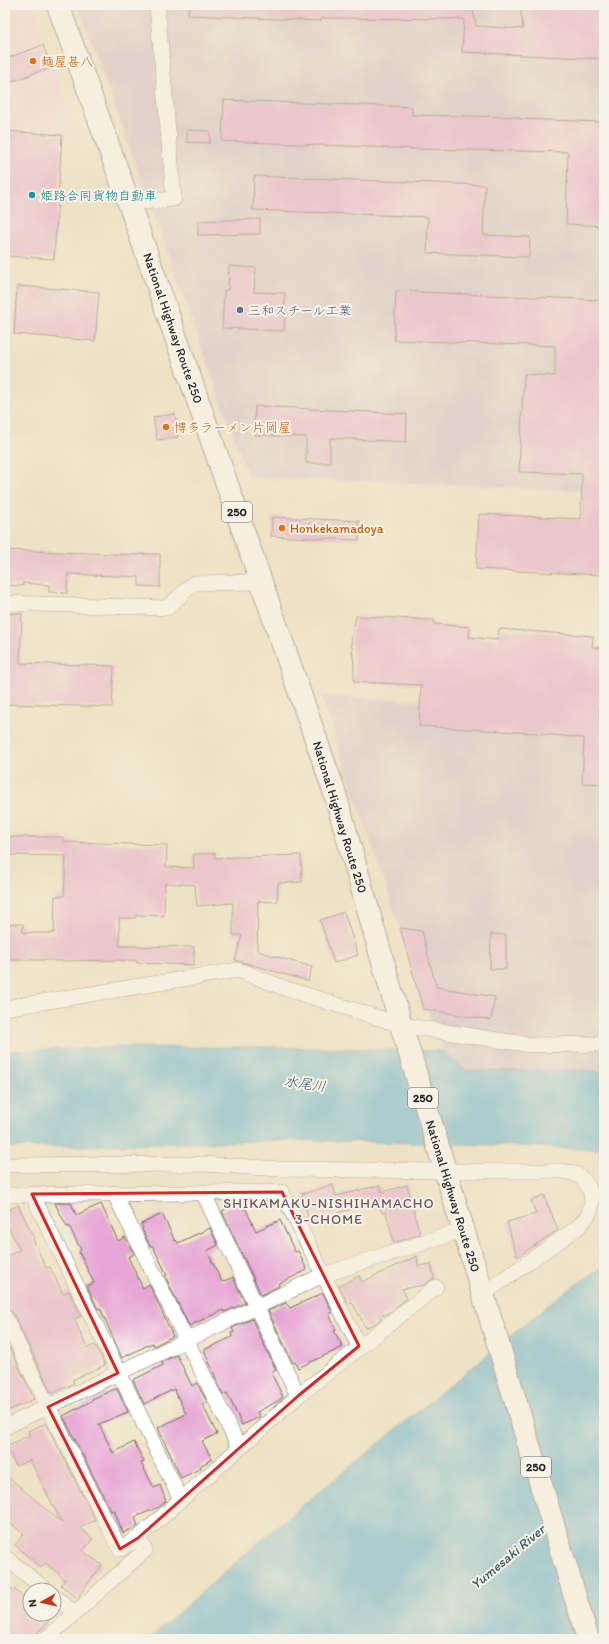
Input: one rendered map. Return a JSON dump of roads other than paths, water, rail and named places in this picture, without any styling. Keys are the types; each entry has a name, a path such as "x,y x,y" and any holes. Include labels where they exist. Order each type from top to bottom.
{"highway":[{"name":"National Highway Route 250","path":"58,5 129,203 335,794 445,1172 588,1639"}],"street":[{"path":"129,203 174,199 157,5"},
{"path":"5,603 167,608 194,583 261,582"},
{"path":"5,1008 238,970 287,989 401,1025 531,1045 604,1044"},
{"path":"5,1165 202,1164 280,1169 445,1172 562,1171 575,1174 584,1180 590,1190 592,1200 590,1212 585,1220 577,1228 483,1294"},
{"path":"202,1192 298,1396"},
{"path":"5,1195 282,1192 360,1346"},
{"path":"114,1193 239,1447"},
{"path":"32,1194 181,1500"},
{"path":"5,1427 323,1275 463,1230"},
{"path":"5,1317 48,1407 120,1549 138,1538 298,1396 436,1287"},
{"path":"46,1639 145,1550 138,1538"},
{"path":"5,1556 36,1582"},
{"path":"62,1602 75,1613"}],"water":[{"name":"水尾川","path":"118,1047 271,1047 442,1051 467,1071 572,1070 604,1072 604,1150 495,1145 291,1140 5,1148 5,1051"},
{"name":"Yumesaki River","path":"604,1266 604,1639 149,1639 275,1528 561,1295"}],"place":[{"name":"麺屋甚八","path":"33,61"},
{"name":"姫路合同貨物自動車","path":"32,195"},
{"name":"三和スチール工業","path":"240,310"},
{"name":"博多ラーメン片岡屋","path":"166,427"},
{"name":"Honkekamadoya","path":"282,528"}],"district":[{"name":"SHIKAMAKU-NISHIHAMACHO 3-CHOME","path":"329,1212"}]}
